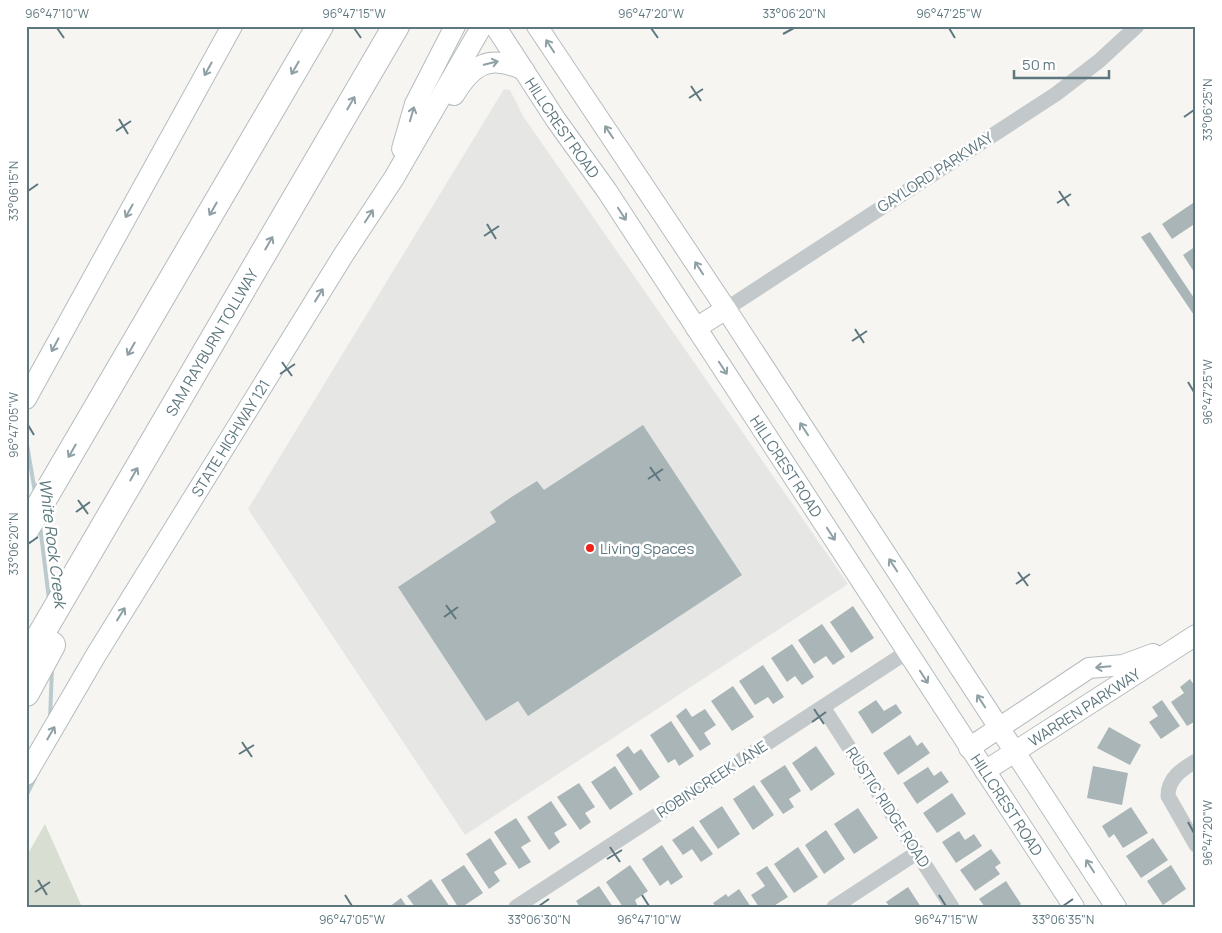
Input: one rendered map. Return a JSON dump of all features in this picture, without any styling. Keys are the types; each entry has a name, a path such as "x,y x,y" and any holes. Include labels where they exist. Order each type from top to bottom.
{"highway":[{"path":"26,529 320,26"},
{"name":"SAM RAYBURN TOLLWAY","path":"26,660 396,26"},
{"path":"26,516 50,489"},
{"path":"26,693 75,601 109,516"}],"main road":[{"path":"26,399 232,26"},
{"path":"394,178 415,104 455,26"},
{"name":"STATE HIGHWAY 121","path":"26,775 96,655 339,262 394,178 482,26"},
{"name":"HILLCREST ROAD","path":"495,26 607,190 1074,907"},
{"path":"537,26 726,308 1116,907"},
{"path":"394,178 429,136 464,79 490,62 502,61 524,70"},
{"path":"696,328 726,308"},
{"name":"WARREN PARKWAY","path":"970,748 1089,668 1123,665 1189,640"},
{"name":"WARREN PARKWAY","path":"985,772 1189,640"}],"street":[{"name":"GAYLORD PARKWAY","path":"726,308 1056,94 1099,61 1137,26"},
{"name":"ROBINCREEK LANE","path":"516,907 907,652"},
{"name":"RUSTIC RIDGE ROAD","path":"823,707 952,907"},
{"path":"1196,761 1175,776 1169,788 1168,796 1196,845"},
{"path":"834,907 918,852"}],"shaded area":[{"path":"504,89 510,90 523,116 848,584 465,835 248,509"},
{"path":"45,824 82,907 26,907 26,857"}],"building":[{"path":"1196,201 1196,223 1172,239 1162,224"},
{"path":"1150,232 1196,301 1196,318 1141,237"},
{"path":"1196,246 1196,275 1183,255"},
{"name":"Living Spaces","path":"643,425 742,575 528,716 518,701 486,721 398,587 496,522 490,512 513,496 537,481 544,490"},
{"path":"853,606 874,638 851,653 830,622"},
{"path":"822,624 845,657 833,665 826,656 814,664 798,640"},
{"path":"792,644 814,677 802,685 795,676 787,682 771,658"},
{"path":"763,665 784,697 773,704 768,697 755,705 739,681"},
{"path":"1190,679 1196,688 1196,721 1187,726 1171,702 1184,693 1180,687"},
{"path":"733,686 754,717 732,731 711,701"},
{"path":"876,700 884,711 896,704 902,713 872,734 858,712"},
{"path":"1162,700 1180,726 1161,739 1149,722 1158,716 1152,707"},
{"path":"686,708 692,717 705,709 716,725 704,733 711,744 700,751 676,716"},
{"path":"671,721 694,756 679,766 675,759 668,763 650,735"},
{"path":"1109,727 1141,745 1130,765 1097,748"},
{"path":"910,735 917,746 922,742 930,753 898,775 883,753"},
{"path":"628,746 634,754 641,749 660,777 640,791 616,755"},
{"path":"816,746 835,774 811,791 792,763"},
{"path":"785,765 801,791 789,799 794,807 783,814 760,781"},
{"path":"615,766 633,794 610,810 591,782"},
{"path":"1093,766 1128,773 1122,805 1087,798"},
{"path":"928,767 934,776 941,771 949,782 917,804 903,783"},
{"path":"579,783 595,807 585,813 591,822 580,830 557,797"},
{"path":"754,785 774,815 753,830 733,799"},
{"path":"952,793 966,814 937,833 923,813"},
{"path":"551,801 567,825 554,833 560,842 549,850 527,817"},
{"path":"722,806 740,834 718,849 699,821"},
{"path":"1131,807 1148,833 1123,848 1114,834 1109,838 1102,826"},
{"path":"858,808 878,838 854,854 834,824"},
{"path":"516,818 531,841 521,847 531,862 519,869 494,832"},
{"path":"693,826 713,854 701,862 692,849 683,855 672,840"},
{"path":"826,830 845,859 824,874 805,845"},
{"path":"959,831 965,840 974,834 982,846 956,863 942,842"},
{"path":"490,838 507,864 494,872 500,881 489,889 466,854"},
{"path":"1153,838 1168,860 1141,878 1126,856"},
{"path":"662,845 683,877 671,885 668,880 660,886 642,859"},
{"path":"798,847 818,877 794,893 774,864"},
{"path":"991,849 1001,863 995,867 1000,874 975,891 960,870"},
{"path":"464,865 483,893 462,907 458,907 441,880"},
{"path":"630,865 648,891 635,900 638,907 623,907 606,882"},
{"path":"1171,865 1186,889 1163,905 1147,881"},
{"path":"767,866 788,897 772,907 759,907 751,895 765,886 756,873"},
{"path":"431,879 450,907 415,907 407,896"},
{"path":"1006,881 1021,904 1017,907 985,907 979,899"},
{"path":"599,886 613,907 580,907 576,901"},
{"path":"908,887 921,907 890,907 886,902"},
{"path":"739,889 751,907 716,907 713,903 726,894 728,897"},
{"path":"401,898 407,907 389,907"}],"waterway":[{"name":"White Rock Creek","path":"26,439 35,492"},
{"name":"White Rock Creek","path":"40,526 49,599"},
{"name":"White Rock Creek","path":"50,719 52,668"},
{"name":"White Rock Creek","path":"26,796 35,778"}],"place":[{"name":"Living Spaces","path":"590,548"}]}
